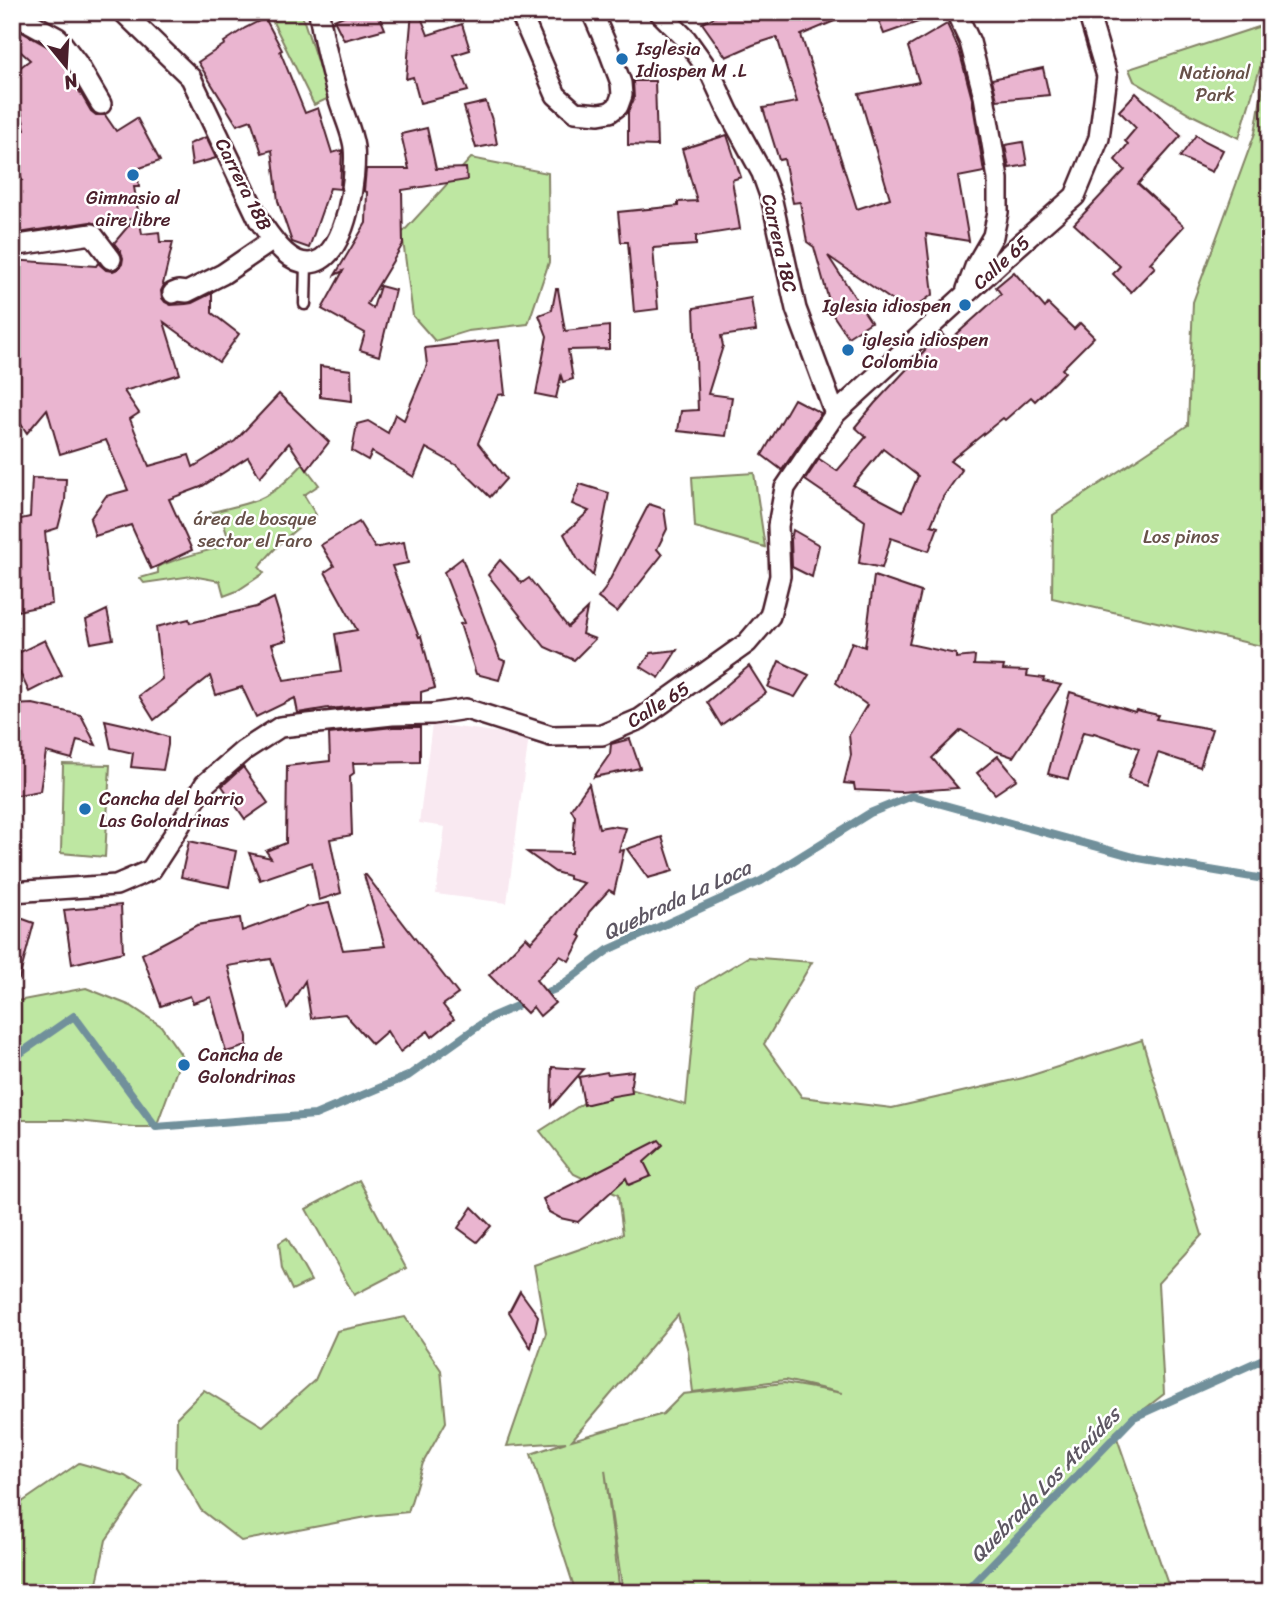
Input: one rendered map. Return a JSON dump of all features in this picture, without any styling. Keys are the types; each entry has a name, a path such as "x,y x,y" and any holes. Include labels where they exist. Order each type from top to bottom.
{"street":[{"name":"Carrera 18B","path":"123,12 191,78 259,220 273,240 295,260 306,263"},
{"path":"306,263 328,255 346,223 352,186 354,146 338,97 319,12"},
{"path":"520,12 556,95 575,112 599,114 610,112 618,106 622,96 621,83 592,12"},
{"name":"Carrera 18C","path":"659,12 686,39 711,74 762,173 772,201 796,309 835,414"},
{"path":"956,12 970,42 984,96 998,179 998,212 993,236 975,267 965,295"},
{"name":"Calle 65","path":"12,892 116,886 151,870 205,784 243,751 280,727 466,709 551,736 602,735 640,719 747,643 770,615 780,576 778,526 785,488 835,414 1075,196 1099,138 1108,76 1088,12"},
{"path":"12,13 58,38 77,62 101,104"},
{"path":"12,246 92,234 111,259"},
{"path":"173,293 187,292 223,274 273,240"}],"lane":[{"path":"305,304 306,263"}],"shaded area":[{"path":"432,724 529,736 507,903 436,894 445,827 419,823"}],"green space":[{"path":"268,12 301,12 329,98 314,105"},
{"name":"National Park","path":"1270,23 1270,35 1239,138 1194,116 1134,81 1129,69"},
{"name":"Los pinos","path":"1270,45 1270,648 1052,598 1053,515 1188,425 1193,302 1255,133"},
{"path":"471,158 548,173 549,262 528,324 468,331 435,341 413,316 402,233"},
{"name":"área de bosque sector el Faro","path":"303,464 319,485 304,495 316,515 272,552 259,567 264,573 237,591 224,596 220,581 192,576 144,583 140,578 158,573 158,567 167,563 230,544 221,515 213,512 264,497 282,485"},
{"path":"754,473 765,547 695,527 692,477"},
{"name":"Cancha del barrio Las Golondrinas","path":"63,764 110,765 105,857 61,853"},
{"path":"748,957 812,962 764,1044 802,1097 892,1108 1023,1078 1142,1040 1202,1235 1158,1283 1164,1394 1115,1432 1171,1593 623,1593 605,1470 620,1593 576,1593 531,1454 566,1442 507,1446 546,1333 534,1265 623,1234 618,1195 574,1174 540,1131 613,1084 686,1105 697,988","holes":["678,1315 688,1351 693,1392 785,1380 842,1393 784,1383 683,1394 663,1414 572,1440"]},
{"path":"86,988 131,1006 161,1026 182,1056 156,1127 67,1120 16,1120 12,1127 12,1002"},
{"path":"359,1180 406,1268 354,1295 306,1209"},
{"path":"287,1238 311,1281 292,1290 282,1269 279,1243"},
{"path":"405,1317 441,1370 446,1422 423,1463 408,1512 377,1515 241,1541 201,1510 176,1467 177,1417 204,1390 263,1426 315,1380 337,1331"},
{"path":"79,1463 125,1476 143,1487 106,1540 95,1593 12,1593 12,1509"}],"building":[{"path":"353,12 378,12 385,29 344,40 334,20"},
{"path":"412,12 419,12 428,35 462,24 470,50 454,55 468,91 420,103 413,77 406,79"},
{"path":"725,12 856,12 801,35 857,209 890,198 859,94 919,82 908,47 947,24 959,50 972,99 984,172 958,177 969,241 926,234 933,294 909,312 828,256 871,322 848,337 833,315 814,247 807,242 800,202 793,203 784,159 779,160 763,108 797,102 777,37 726,57 702,23"},
{"path":"875,12 938,12 938,15 884,34"},
{"path":"265,18 282,50 280,51 305,113 318,108 332,153 342,150 340,189 330,188 309,248 292,242 278,201 272,150 262,153 251,120 237,125 198,62 245,28"},
{"path":"18,30 50,48 67,70 91,111 96,115 105,115 116,131 137,118 160,161 137,169 139,187 134,187 142,234 159,232 160,242 173,242 161,291 162,298 171,305 186,304 212,293 212,313 239,334 219,362 164,322 180,374 124,391 139,413 130,419 149,466 189,455 193,467 235,441 279,394 329,442 307,470 289,443 260,477 248,457 201,487 169,499 192,550 151,569 131,525 95,536 90,519 106,496 128,490 106,440 60,454 47,409 27,433 12,411 12,260 96,266 98,263 106,270 113,271 122,264 123,258 114,243 135,218 99,225 90,222 12,234 12,182 22,180 12,159 12,133 25,130 14,72 30,60 12,44 12,35"},
{"path":"1043,68 1049,95 997,100 992,79"},
{"path":"633,81 655,81 657,146 628,145 628,112 634,99"},
{"path":"1136,93 1181,136 1138,184 1184,226 1150,263 1155,267 1131,292 1113,274 1120,266 1074,224 1125,170 1115,160 1136,128 1119,111"},
{"path":"486,102 497,144 476,148 464,107"},
{"path":"427,128 436,169 466,168 467,180 402,190 403,244 367,304 373,308 380,286 395,290 379,356 360,350 365,333 322,309 343,271 335,275 366,223 366,169 409,169 401,134"},
{"path":"727,135 741,177 732,180 740,229 696,236 696,245 653,248 658,309 634,312 628,242 621,242 618,212 678,206 678,202 697,201 682,149"},
{"path":"1196,135 1223,150 1212,172 1180,157"},
{"path":"206,137 216,158 192,165 189,144"},
{"path":"1023,142 1027,165 1009,168 1005,145"},
{"path":"1014,272 1045,308 1048,304 1074,329 1080,323 1094,337 1062,369 1065,372 1035,401 1031,397 950,461 962,470 943,497 931,525 938,527 929,551 891,538 882,568 859,563 865,521 805,480 819,459 837,471 866,437 855,427 875,403 941,333 949,341 1001,294 996,287","holes":["883,449 918,476 903,511 853,485"]},
{"path":"556,289 565,331 609,326 609,349 568,350 573,379 563,382 561,376 556,398 536,394 547,336 539,315 552,310"},
{"path":"751,298 756,331 721,336 723,346 708,394 732,397 726,436 678,431 681,411 698,410 694,308"},
{"path":"499,340 505,394 498,395 478,443 506,479 490,497 458,466 426,448 414,477 372,452 368,460 352,451 357,424 368,421 388,433 395,414 404,420 427,365 425,348"},
{"path":"320,366 351,370 352,401 320,397"},
{"path":"794,399 821,413 782,470 762,455"},
{"path":"32,478 66,479 65,501 58,528 45,532 52,604 12,612 12,521 30,517"},
{"path":"580,484 609,493 593,576 578,560 564,534 589,511 572,504"},
{"path":"649,504 664,509 667,529 657,549 662,555 617,612 598,598"},
{"path":"359,522 375,548 404,542 408,563 392,566 419,637 421,636 435,688 421,692 421,702 328,708 298,713 295,698 256,717 242,687 216,695 210,676 154,720 139,696 162,679 156,627 189,619 190,623 256,607 274,598 287,640 272,644 284,680 341,672 335,634 357,630 325,572 334,566 321,545"},
{"path":"793,530 819,545 812,577 792,567"},
{"path":"462,558 500,659 505,661 499,680 476,674 460,624 464,623 444,572"},
{"path":"500,560 522,583 529,578 568,627 587,609 582,634 595,639 574,660 545,647 488,575"},
{"path":"874,576 921,592 909,644 956,654 956,658 975,656 974,665 1004,666 1003,670 1028,671 1027,676 1044,678 1043,681 1061,685 1013,757 996,751 961,730 932,758 958,788 900,792 855,790 854,784 844,783 851,755 849,735 867,705 836,683 852,642 865,647"},
{"path":"107,610 113,639 91,643 86,620"},
{"path":"45,640 62,675 29,692 12,656"},
{"path":"677,650 659,678 641,667 651,653"},
{"path":"779,661 809,675 795,697 768,687"},
{"path":"749,666 766,693 721,725 707,702"},
{"path":"1070,692 1135,712 1136,710 1158,715 1156,719 1212,729 1200,767 1158,753 1147,785 1128,778 1139,748 1083,732 1068,779 1048,774"},
{"path":"33,704 81,715 96,745 77,740 72,759 46,752 40,791 12,796 12,705"},
{"path":"105,720 168,737 163,770 131,767 133,753 111,748"},
{"path":"420,727 420,762 353,763 354,773 350,776 352,835 330,839 341,893 319,900 312,862 260,880 249,853 271,858 266,851 286,843 287,766 330,761 329,734"},
{"path":"630,739 640,768 594,777 610,754 611,744"},
{"path":"998,756 1017,779 995,794 977,773"},
{"path":"243,767 268,803 245,819 222,786"},
{"path":"589,784 599,828 626,828 619,851 624,850 614,893 609,890 589,912 579,935 582,937 569,961 560,956 536,980 555,1003 540,1016 533,1007 527,1013 489,975 526,937 531,942 584,883 555,872 527,852 572,853 575,816 571,809"},
{"path":"662,837 673,871 648,878 627,849"},
{"path":"189,841 236,851 229,887 181,877"},
{"path":"364,875 458,994 443,1005 454,1019 432,1037 428,1031 400,1052 387,1031 372,1044 345,1014 311,1018 305,981 287,1009 271,959 228,966 247,1046 226,1052 211,997 193,1003 190,996 161,1006 142,954 197,925 240,918 242,931 307,907 329,903 343,950 385,946"},
{"path":"121,905 123,952 72,964 64,910"},
{"path":"12,915 34,923 19,979 12,978"},
{"path":"552,1067 584,1069 551,1107"},
{"path":"633,1071 632,1093 584,1105 579,1077"},
{"path":"659,1140 663,1145 644,1162 651,1176 629,1185 626,1178 578,1222 549,1212 543,1199"},
{"path":"472,1207 491,1226 477,1242 458,1228"},
{"path":"520,1291 538,1316 531,1348 509,1312"}],"waterway":[{"name":"Quebrada La Loca","path":"538,996 558,988 608,950 761,881 870,813 912,796 1138,858 1270,880"},
{"name":"Quebrada La Loca","path":"12,1059 74,1016 156,1127 315,1115 408,1076 491,1017 526,1002"},
{"name":"Quebrada Los Ataúdes","path":"964,1593 1134,1417 1270,1356"}],"place":[{"name":"Isglesia Idiospen M .L","path":"622,59"},
{"name":"Gimnasio al aire libre","path":"133,175"},
{"name":"Iglesia idiospen","path":"965,305"},
{"name":"iglesia idiospen Colombia","path":"848,350"},
{"name":"Cancha del barrio Las Golondrinas","path":"85,809"},
{"name":"Cancha de Golondrinas","path":"184,1065"}]}
